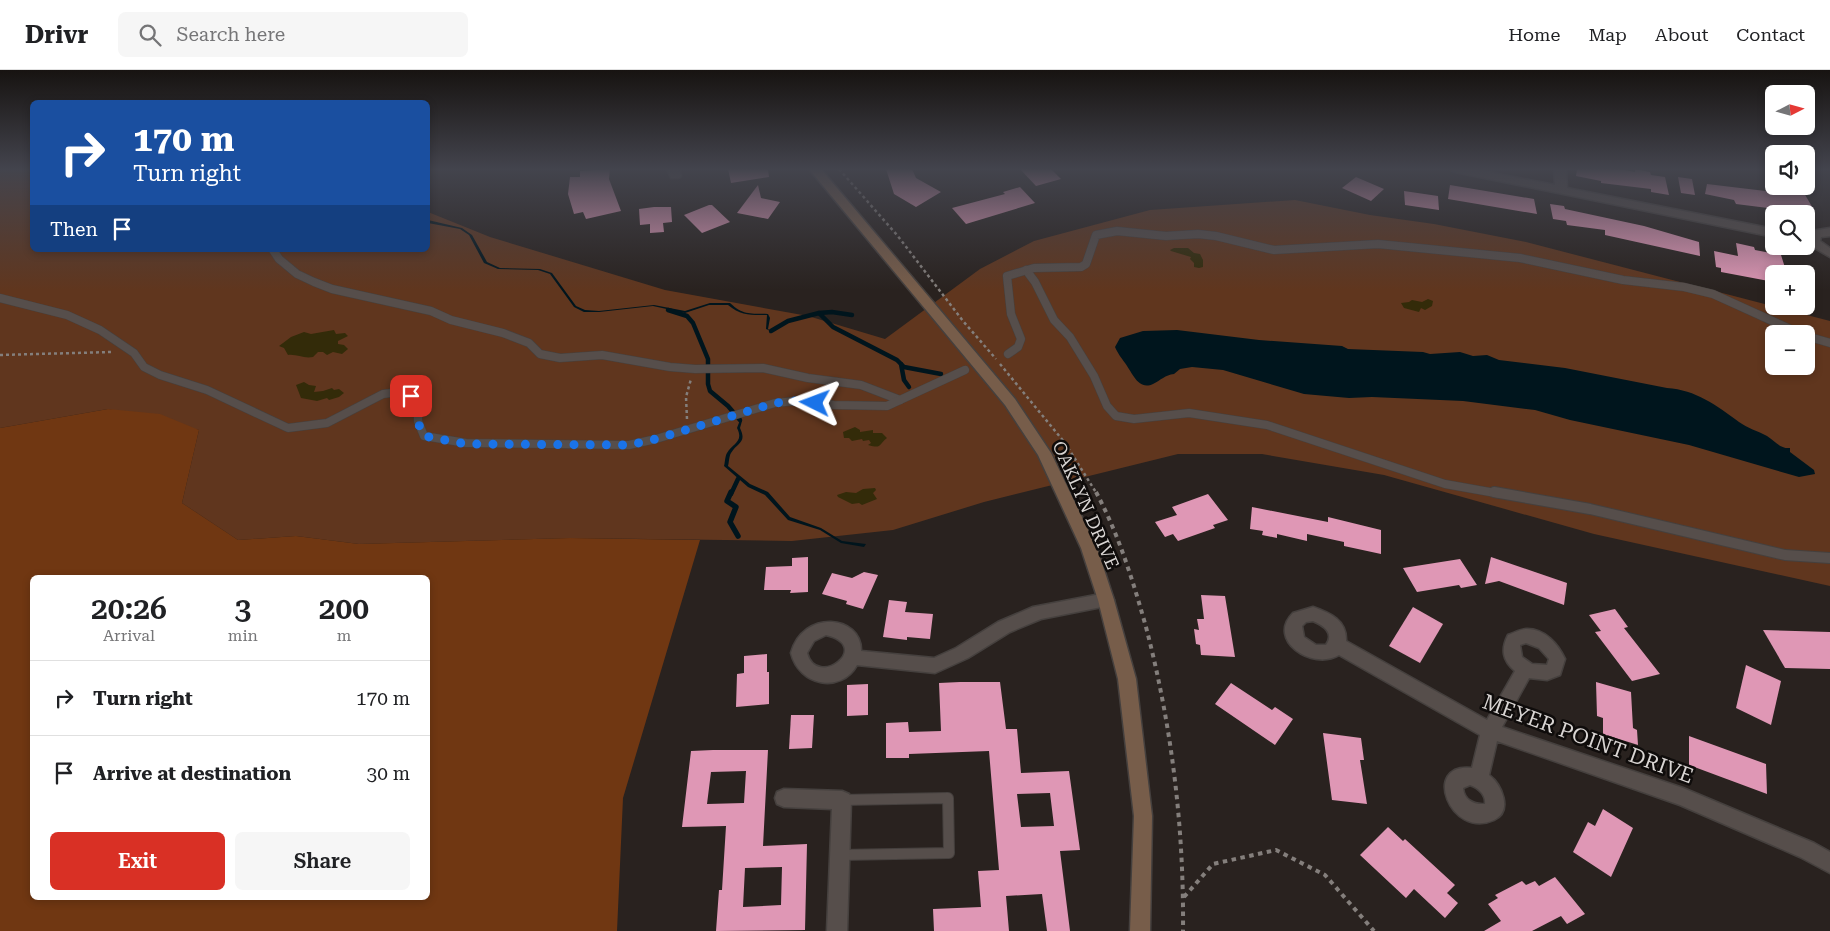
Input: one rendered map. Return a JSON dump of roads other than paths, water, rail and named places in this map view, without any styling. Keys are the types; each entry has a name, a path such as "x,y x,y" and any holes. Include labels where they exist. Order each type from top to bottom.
{"street":[{"name":"OAKLYN DRIVE","path":"849,209 1010,402 1048,461 1089,548 1106,600 1127,679 1144,816 1140,931"},
{"path":"1655,209 1765,231"},
{"path":"1815,236 1819,233 1830,232"},
{"path":"1815,243 1830,252"},
{"path":"853,656 935,666 962,654 1004,628 1040,612 1106,600"},
{"name":"MEYER POINT DRIVE","path":"1337,645 1490,731 1683,797 1807,850 1830,862"},
{"path":"1479,779 1490,731 1525,669"},
{"path":"784,798 842,800 837,931"}],"lane":[{"path":"1008,354 1018,347 1021,339 1011,314 1007,276 1026,270 1054,266 1081,267 1086,264 1096,235 1117,231 1166,236 1198,234 1216,236 1274,250 1360,244 1443,249 1536,260 1623,280 1698,290 1736,302 1779,325"},
{"path":"274,252 279,259 297,274 332,289 370,296 503,333 529,343 540,354 560,358 602,355 670,367 695,369 763,368 808,378 861,385 900,400"},
{"path":"1026,270 1035,282 1054,320 1070,338 1094,376 1107,406 1116,416 1134,419 1189,413 1267,425 1445,484 1590,508 1785,555 1830,558"},
{"path":"0,298 67,316 100,330 134,352 144,366 160,375 207,390 288,428 327,423 383,394 399,392 411,396 418,405 416,416 419,428 424,436 466,444 629,445 775,403 796,401 834,405 887,406 965,370"},
{"path":"1815,339 1830,343"},
{"path":"840,855 949,853 948,798 842,800"}],"water":[{"path":"430,220 462,228 472,235 487,262 500,268 540,269 552,273 576,306 585,310 599,311 654,305 685,311 710,303 730,303 743,312 768,314 770,318 768,329 771,331 766,329 767,315 751,315 742,313 728,305 709,305 685,313 653,306 599,312 584,312 574,307 550,274 538,270 498,269 484,263 469,235 460,229 430,223"},
{"path":"1177,330 1259,340 1342,346 1348,349 1423,352 1430,354 1460,352 1473,356 1487,355 1499,360 1565,368 1677,389 1705,399 1742,424 1767,436 1780,446 1790,448 1790,452 1814,470 1815,474 1799,477 1689,445 1570,420 1535,410 1463,401 1372,397 1349,398 1304,394 1223,370 1192,367 1180,369 1153,384 1143,385 1139,383 1115,347 1120,338 1143,331"},
{"path":"740,420 742,421 740,428 743,437 731,453 728,466 750,484 768,492 790,517 821,528 842,541 866,544 864,547 841,543 820,530 788,520 765,495 748,487 724,466 727,453 737,442 739,433 737,428"}],"waterway":[{"path":"668,310 687,316 693,323 708,359 708,384 710,391 728,406 740,420"},
{"path":"819,313 832,312 852,315"},
{"path":"771,331 788,321 819,313"},
{"path":"819,313 833,327 897,360 901,364"},
{"path":"901,364 904,367 941,374"},
{"path":"901,364 904,380 909,387"},
{"path":"731,494 738,479"},
{"path":"731,492 727,501 736,507 730,522 738,536"}]}
